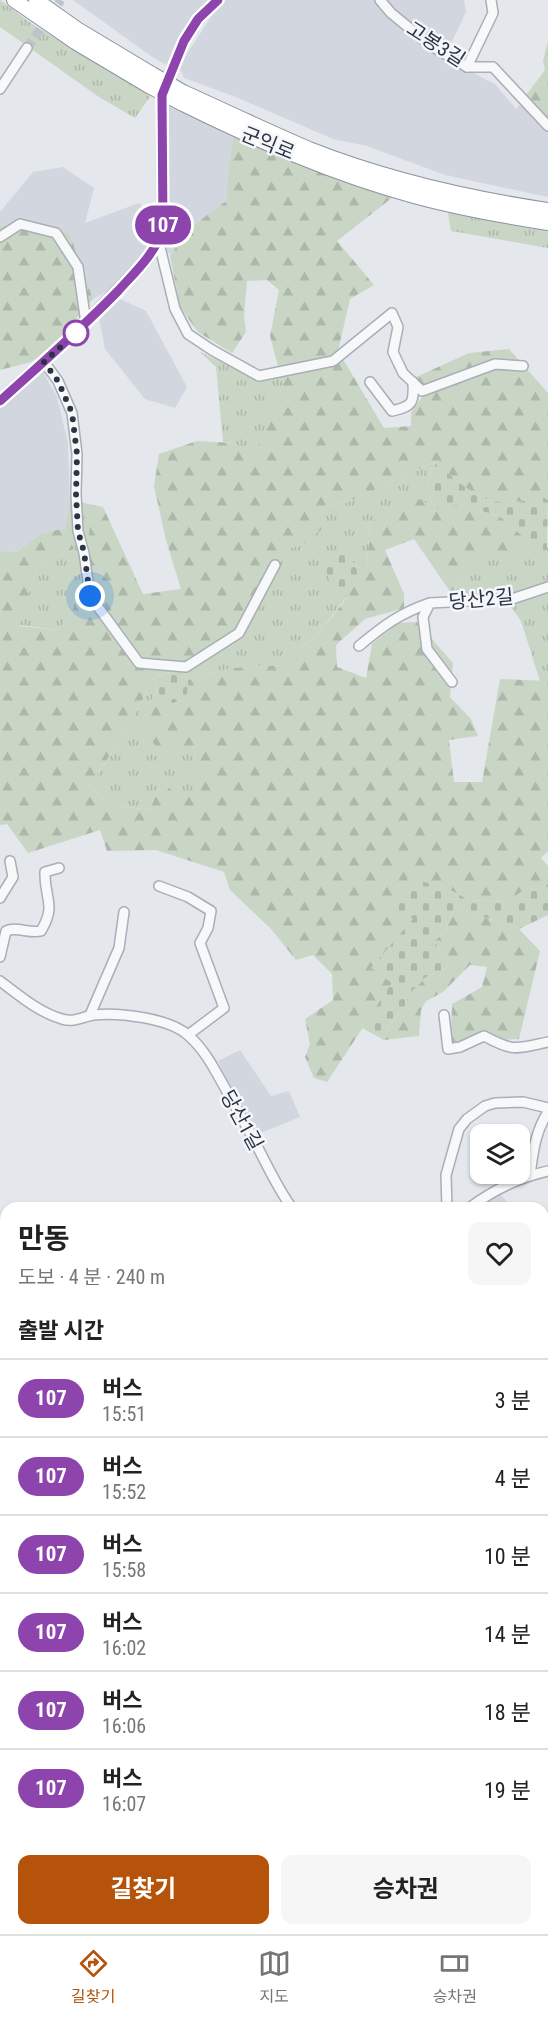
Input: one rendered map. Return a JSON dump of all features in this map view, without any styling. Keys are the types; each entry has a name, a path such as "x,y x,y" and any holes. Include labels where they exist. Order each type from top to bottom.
{"highway":[{"name":"군익로","path":"14,0 75,42 151,80 235,129 346,175 414,196 548,223"},
{"name":"군익로","path":"36,0 151,80"},
{"name":"군익로","path":"182,98 367,170 506,204 548,210"}],"main road":[{"path":"0,401 86,323 138,270 159,243 163,228 162,95 184,41 198,19 218,0"}],"street":[{"name":"고봉3길","path":"380,0 391,14 430,45 467,68 493,67 548,126"},
{"path":"467,68 493,13 491,0"},
{"path":"0,89 27,48"},
{"path":"0,237 20,224 56,233 78,267 86,323"},
{"path":"159,243 175,309 188,334 259,376 333,361 392,313 398,327 393,352 403,373 422,391 495,364 523,366"},
{"path":"44,362 58,381 72,413 77,454 78,531 84,552 90,596 139,663 186,667 239,633 275,565"},
{"path":"370,382 392,411 410,405 414,398 413,382"},
{"name":"당산2길","path":"453,682 427,649 423,617 430,603 512,599 548,586"},
{"path":"359,646 391,620 411,609 430,603"},
{"path":"0,898 13,877 10,861"},
{"path":"0,957 6,931 11,929 33,933 41,931 48,919 50,905 45,872 59,868"},
{"path":"159,886 188,897 211,911 208,928 200,943 224,1008 188,1035"},
{"path":"90,1015 119,948 124,912"},
{"name":"당산1길","path":"0,981 41,1011 64,1020 79,1020 90,1015 104,1014 148,1019 169,1024 188,1035 206,1055 288,1202"},
{"path":"444,1015 448,1049 460,1047 484,1036 505,1047 516,1049 548,1042"},
{"path":"447,1202 446,1175 459,1129 467,1119 485,1106 495,1103 523,1102 548,1108"},
{"path":"548,1113 539,1127 530,1175 548,1171"},
{"path":"478,1202 507,1184"}],"shaded area":[{"path":"73,0 214,0 168,66"},
{"path":"222,0 464,0 466,12 444,58 495,84 516,109 521,103 548,133 548,197 445,175 367,146 333,139 236,97 184,78 179,66"},
{"path":"170,101 235,136 229,163 226,201 194,225 170,255 164,245 167,110"},
{"path":"63,167 94,188 85,223 139,203 157,221 156,237 113,288 93,299 68,233 38,223 0,226 0,212 33,172"},
{"path":"120,299 146,311 187,387 175,408 145,399 105,349 99,318"},
{"path":"41,368 57,397 68,444 70,500 65,528 40,534 17,552 0,551 0,406"},
{"path":"240,1050 271,1096 289,1091 300,1117 256,1135 218,1061"},
{"path":"501,1195 507,1202 489,1202"}],"green space":[{"path":"0,0 35,26 152,94 135,118 99,97 0,27"},
{"path":"548,41 548,122 524,98 545,70 543,61"},
{"path":"235,132 393,197 337,241 374,285 350,299 338,351 384,428 411,426 411,412 422,397 414,378 469,353 509,349 548,393 548,500 543,497 523,501 494,501 472,492 433,462 346,503 324,506 321,530 303,544 270,555 259,580 254,610 201,662 154,677 130,724 89,787 111,805 150,810 162,779 181,801 199,790 193,745 163,755 146,734 148,704 157,693 174,703 187,699 188,680 231,668 283,665 302,646 314,639 343,603 367,566 370,523 409,494 436,508 460,504 501,517 534,546 520,553 481,553 451,593 414,539 385,550 404,594 404,608 365,619 336,645 337,667 366,678 372,644 398,623 417,622 453,663 450,697 471,719 478,736 449,740 454,782 482,782 500,679 548,681 548,851 541,858 548,866 548,884 540,890 525,889 508,902 469,900 450,890 413,919 393,982 327,1082 314,1078 305,1057 310,1044 305,1019 333,1000 332,974 313,955 296,960 271,929 230,890 224,872 156,850 107,851 100,830 28,853 7,824 0,825 0,551 17,552 40,534 65,528 74,549 37,566 19,626 58,630 72,613 87,548 90,524 103,507 143,594 181,589 166,540 154,486 159,454 197,441 234,443 254,456 283,385 270,336 279,290 267,280 247,281 244,316 246,332 232,353 198,332 180,307 170,255 194,225 226,201 229,163"},
{"path":"448,213 548,229 548,248 451,231"},
{"path":"38,223 69,233 93,299 50,349 31,362 0,370 0,226"},
{"path":"200,352 262,380 281,376 283,385 254,457 234,443 223,442 216,367"},
{"path":"433,462 426,492 436,508 370,523 367,566 360,577 351,558 340,596 349,594 314,639 302,646 283,665 231,668 188,680 181,669 254,610 259,580 270,554 303,544 324,506 346,503"},
{"path":"433,462 483,498 507,502 543,497 548,500 547,550 534,546 501,517 460,504 436,508 426,492"},
{"path":"70,500 103,507 90,524 87,548 72,613 58,630 19,625 37,566 74,549 65,528"},
{"path":"534,546 546,549 548,547 548,681 540,681 521,621 511,607 451,593 481,553 520,553"},
{"path":"333,549 351,558 360,577 349,594 341,596 330,582 323,560"},
{"path":"181,669 188,680 187,699 173,703 157,693 154,677"},
{"path":"154,677 157,693 148,704 193,745 200,790 181,801 162,779 150,810 111,805 89,787 130,724"},
{"path":"408,877 450,890 469,900 507,902 525,889 540,890 548,884 548,915 519,929 455,907 445,931 434,942 446,959 448,967 426,977 409,994 404,1009 391,1022 384,1040 362,1028 392,983 371,968 413,919 398,908"},
{"path":"455,907 519,929 540,951 519,1039 451,1042 452,1004 482,987 487,967 470,965 443,992 426,1001 421,1010 419,1036 384,1040 391,1022 404,1009 409,994 426,977 448,967 446,959 434,942 445,931"}],"tunnel":[{"path":"27,48 61,0"}],"bus line":[{"name":"107","path":"0,401 86,323 138,270 159,243 163,228 162,95 184,41 198,19 218,0"}],"route":[{"path":"76,333 44,362 58,381 72,413 77,454 78,531 84,552 90,596"}]}
